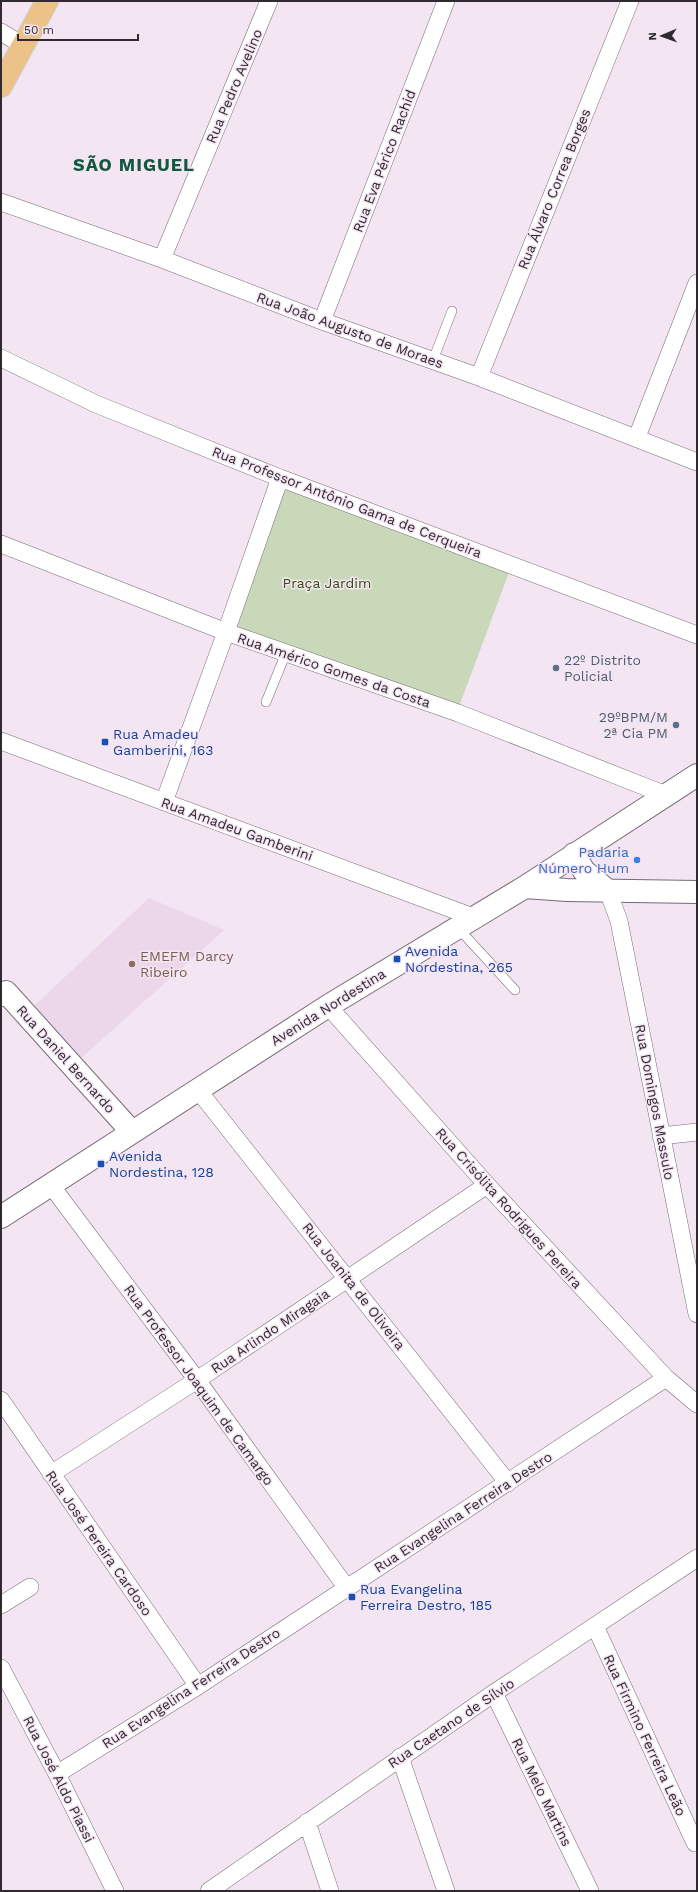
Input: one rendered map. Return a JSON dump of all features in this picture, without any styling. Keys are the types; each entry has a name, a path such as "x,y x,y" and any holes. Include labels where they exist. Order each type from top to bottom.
{"main road":[{"path":"1,86 47,1"},
{"name":"Avenida Nordestina","path":"1,1217 328,1006 524,886 697,775"},
{"path":"574,854 584,871 608,891"},
{"path":"524,886 566,890 697,892"},
{"name":"Rua Daniel Bernardo","path":"3,991 132,1132"}],"street":[{"name":"Rua Pedro Avelino","path":"162,259 269,1"},
{"name":"Rua Eva Périco Rachid","path":"322,321 446,1"},
{"name":"Rua Álvaro Correa Borges","path":"479,377 630,1"},
{"path":"1,32 24,46"},
{"name":"Rua João Augusto de Moraes","path":"1,202 162,259 322,321 479,377 637,437 697,462"},
{"path":"637,437 697,283"},
{"name":"Rua Professor Antônio Gama de Cerqueira","path":"1,358 96,404 280,478 697,635"},
{"path":"164,802 280,478"},
{"name":"Rua Américo Gomes da Costa","path":"1,544 226,632 458,713 666,795"},
{"name":"Rua Amadeu Gamberini","path":"1,741 164,802 465,922"},
{"name":"Rua Domingos Massulo","path":"608,891 619,921 661,1136 692,1256 697,1314"},
{"name":"Rua Crisólita Rodrigues Pereira","path":"328,1006 487,1185 666,1378 697,1404"},
{"name":"Rua Joanita de Oliveira","path":"198,1090 348,1278 508,1483"},
{"path":"661,1136 697,1132"},
{"name":"Rua Professor Joaquim de Camargo","path":"50,1184 197,1380 346,1587"},
{"name":"Rua Arlindo Miragaia","path":"52,1474 197,1380 487,1185"},
{"name":"Rua Evangelina Ferreira Destro","path":"57,1774 198,1686 346,1587 508,1483 666,1378"},
{"name":"Rua José Pereira Cardoso","path":"1,1400 198,1686"},
{"name":"Rua Caetano de Sílvio","path":"208,1891 494,1693 697,1558"},
{"path":"1,1605 30,1587"},
{"name":"Rua Firmino Ferreira Leão","path":"595,1626 696,1843"},
{"name":"Rua José Aldo Piassi","path":"1,1668 57,1774 115,1891"},
{"name":"Rua Melo Martins","path":"494,1693 590,1891"},
{"path":"400,1758 446,1891"},
{"path":"307,1822 330,1891"}],"lane":[{"path":"433,360 452,311"},
{"path":"266,702 286,653"},
{"path":"465,922 515,990"}],"shaded area":[{"name":"EMEFM Darcy Ribeiro","path":"149,898 224,930 80,1059 33,1007"}],"green space":[{"name":"Praça Jardim","path":"281,481 511,567 457,712 222,630"}],"place":[{"name":"22º Distrito Policial","path":"556,668"},
{"name":"29ºBPM/M 2ª Cia PM","path":"676,725"},
{"name":"Rua Amadeu Gamberini, 163","path":"105,742"},
{"name":"Padaria Número Hum","path":"637,860"},
{"name":"Avenida Nordestina, 265","path":"397,959"},
{"name":"EMEFM Darcy Ribeiro","path":"132,964"},
{"name":"Avenida Nordestina, 128","path":"101,1164"},
{"name":"Rua Evangelina Ferreira Destro, 185","path":"352,1597"}],"district":[{"name":"SÃO MIGUEL","path":"134,164"}]}
